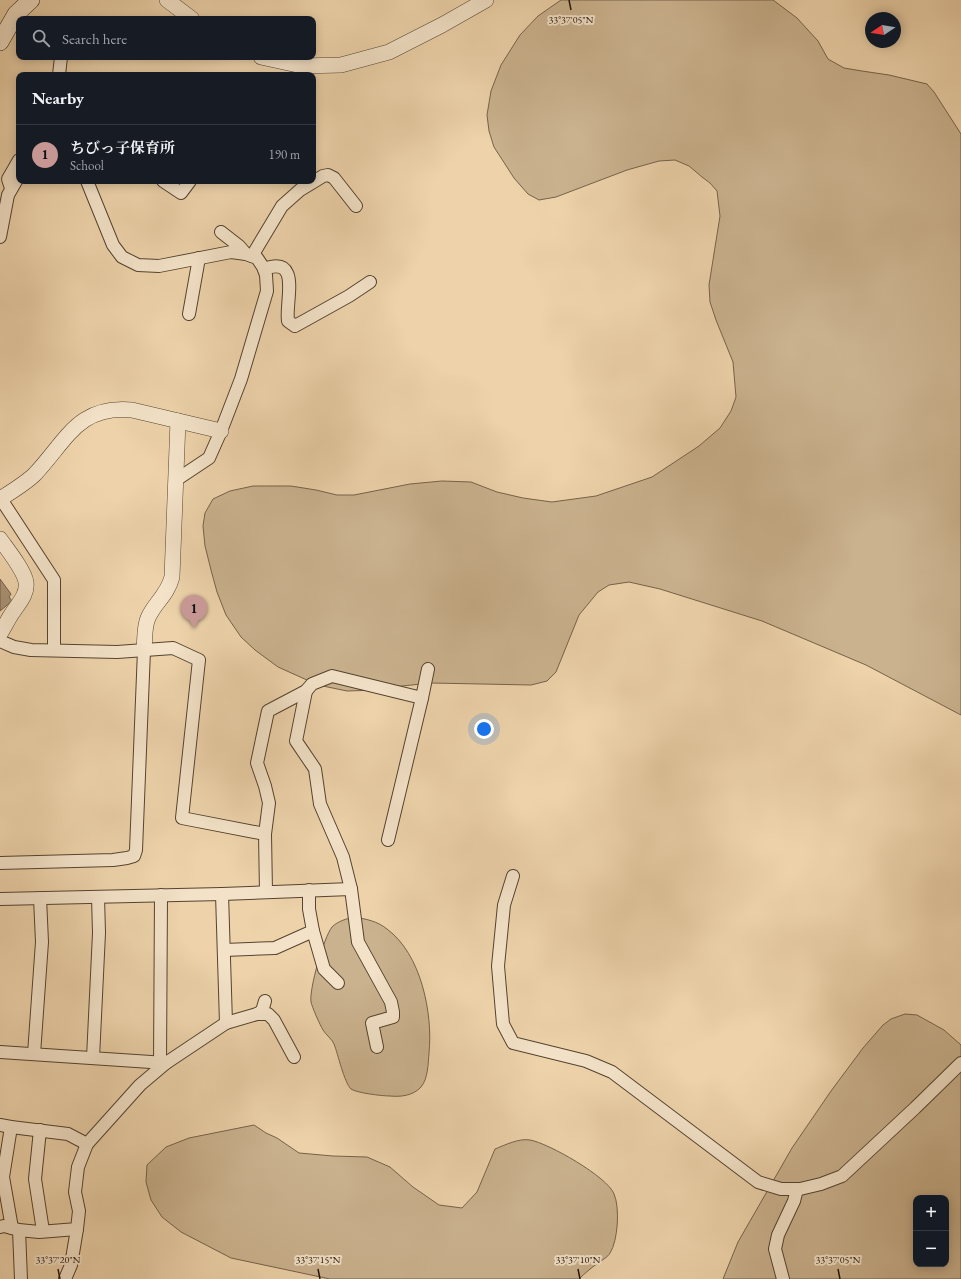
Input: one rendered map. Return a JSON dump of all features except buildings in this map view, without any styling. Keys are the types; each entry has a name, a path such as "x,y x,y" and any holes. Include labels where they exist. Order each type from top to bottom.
{"main road":[{"path":"0,42 16,14 31,0"}],"street":[{"path":"167,0 188,16"},
{"path":"275,60 302,66 341,65 389,52 442,26 486,0"},
{"path":"61,60 63,72"},
{"path":"11,189 8,180 16,165"},
{"path":"316,180 328,175 334,178 356,206"},
{"path":"0,237 8,195 16,181"},
{"path":"88,184 113,245 122,257 138,265 159,266 230,252 257,258 266,275 267,291 241,379 210,458 176,480"},
{"path":"168,184 181,193 188,184"},
{"path":"249,255 282,206 300,190 310,184"},
{"path":"221,232 249,255"},
{"path":"189,314 199,258"},
{"path":"264,269 274,265 285,269 289,286 288,321 295,326 350,296 370,282"},
{"path":"54,650 54,580 1,499 34,476 73,429 85,419 95,414 119,408 221,431"},
{"path":"0,863 113,860 134,856 136,850 144,650 148,619 154,606 164,595 170,585 172,577 178,421"},
{"path":"0,539 20,569 26,581 26,591 21,602 0,634"},
{"path":"0,641 31,650 117,652 173,648 200,660 182,818 265,834"},
{"path":"388,840 428,669"},
{"path":"266,892 265,834 269,803 257,763 268,711 306,691 312,684 332,676 422,698"},
{"path":"306,691 296,741 315,769 320,804 343,857 351,889 358,942 390,1002 393,1012 393,1017 372,1022 378,1047"},
{"path":"513,876 504,905 498,966 503,1024 513,1043 586,1061 612,1072 758,1182 781,1189 797,1189 821,1184 842,1176 961,1063"},
{"path":"0,899 222,894 351,889"},
{"path":"309,890 309,909 313,932 324,969 338,983"},
{"path":"222,894 226,1023"},
{"path":"161,895 163,1063"},
{"path":"93,1058 99,933 98,897"},
{"path":"34,1054 42,942 40,898"},
{"path":"224,950 275,948 313,932"},
{"path":"65,1279 71,1265 77,1229 79,1211 75,1192 78,1167 87,1144 140,1085 163,1063 226,1023 257,1014 262,1011 265,1001"},
{"path":"257,1014 268,1014 274,1020 294,1057"},
{"path":"0,1052 163,1063"},
{"path":"21,1279 10,1228 3,1177 5,1126 68,1134 87,1144"},
{"path":"40,1130 35,1180 43,1231"},
{"path":"783,1279 775,1248 778,1235 794,1201 797,1189"},
{"path":"10,1228 43,1231 77,1229"}],"shaded area":[{"path":"561,0 773,0 797,18 818,41 828,59 844,68 889,75 927,84 934,92 961,134 961,715 866,665 762,621 660,589 629,582 609,585 598,592 579,615 556,672 547,681 531,685 431,683 378,690 347,691 318,685 278,667 255,650 241,637 226,615 217,592 211,570 205,546 203,526 205,513 213,499 230,491 253,486 291,486 337,495 354,495 410,484 442,481 471,482 497,492 523,498 552,502 596,496 652,477 699,446 720,428 731,411 736,397 733,362 710,302 709,285 720,216 717,191 710,183 689,166 675,160 659,161 627,170 556,197 539,200 528,194 514,178 494,147 489,131 487,115 491,91 501,65 520,35 538,16"},
{"path":"0,579 11,594 9,597 12,601 0,611"},
{"path":"354,917 379,924 399,940 408,953 422,985 429,1020 430,1037 428,1066 423,1084 418,1090 410,1094 398,1096 381,1095 364,1093 351,1089 348,1085 334,1044 323,1030 311,1002 312,986 321,952 332,927 345,919"},
{"path":"905,1014 917,1015 944,1030 961,1045 961,1279 723,1279 738,1242 792,1148 831,1091 863,1048 883,1025 891,1019"},
{"path":"254,1125 299,1153 367,1157 390,1167 413,1187 439,1205 462,1208 477,1192 495,1149 521,1140 539,1142 590,1170 609,1187 614,1194 617,1207 617,1224 613,1248 608,1256 579,1279 330,1279 231,1258 181,1232 162,1217 151,1200 146,1182 147,1165 166,1147 189,1138"}],"place":[{"name":"ちびっ子保育所","path":"194,628"}]}
